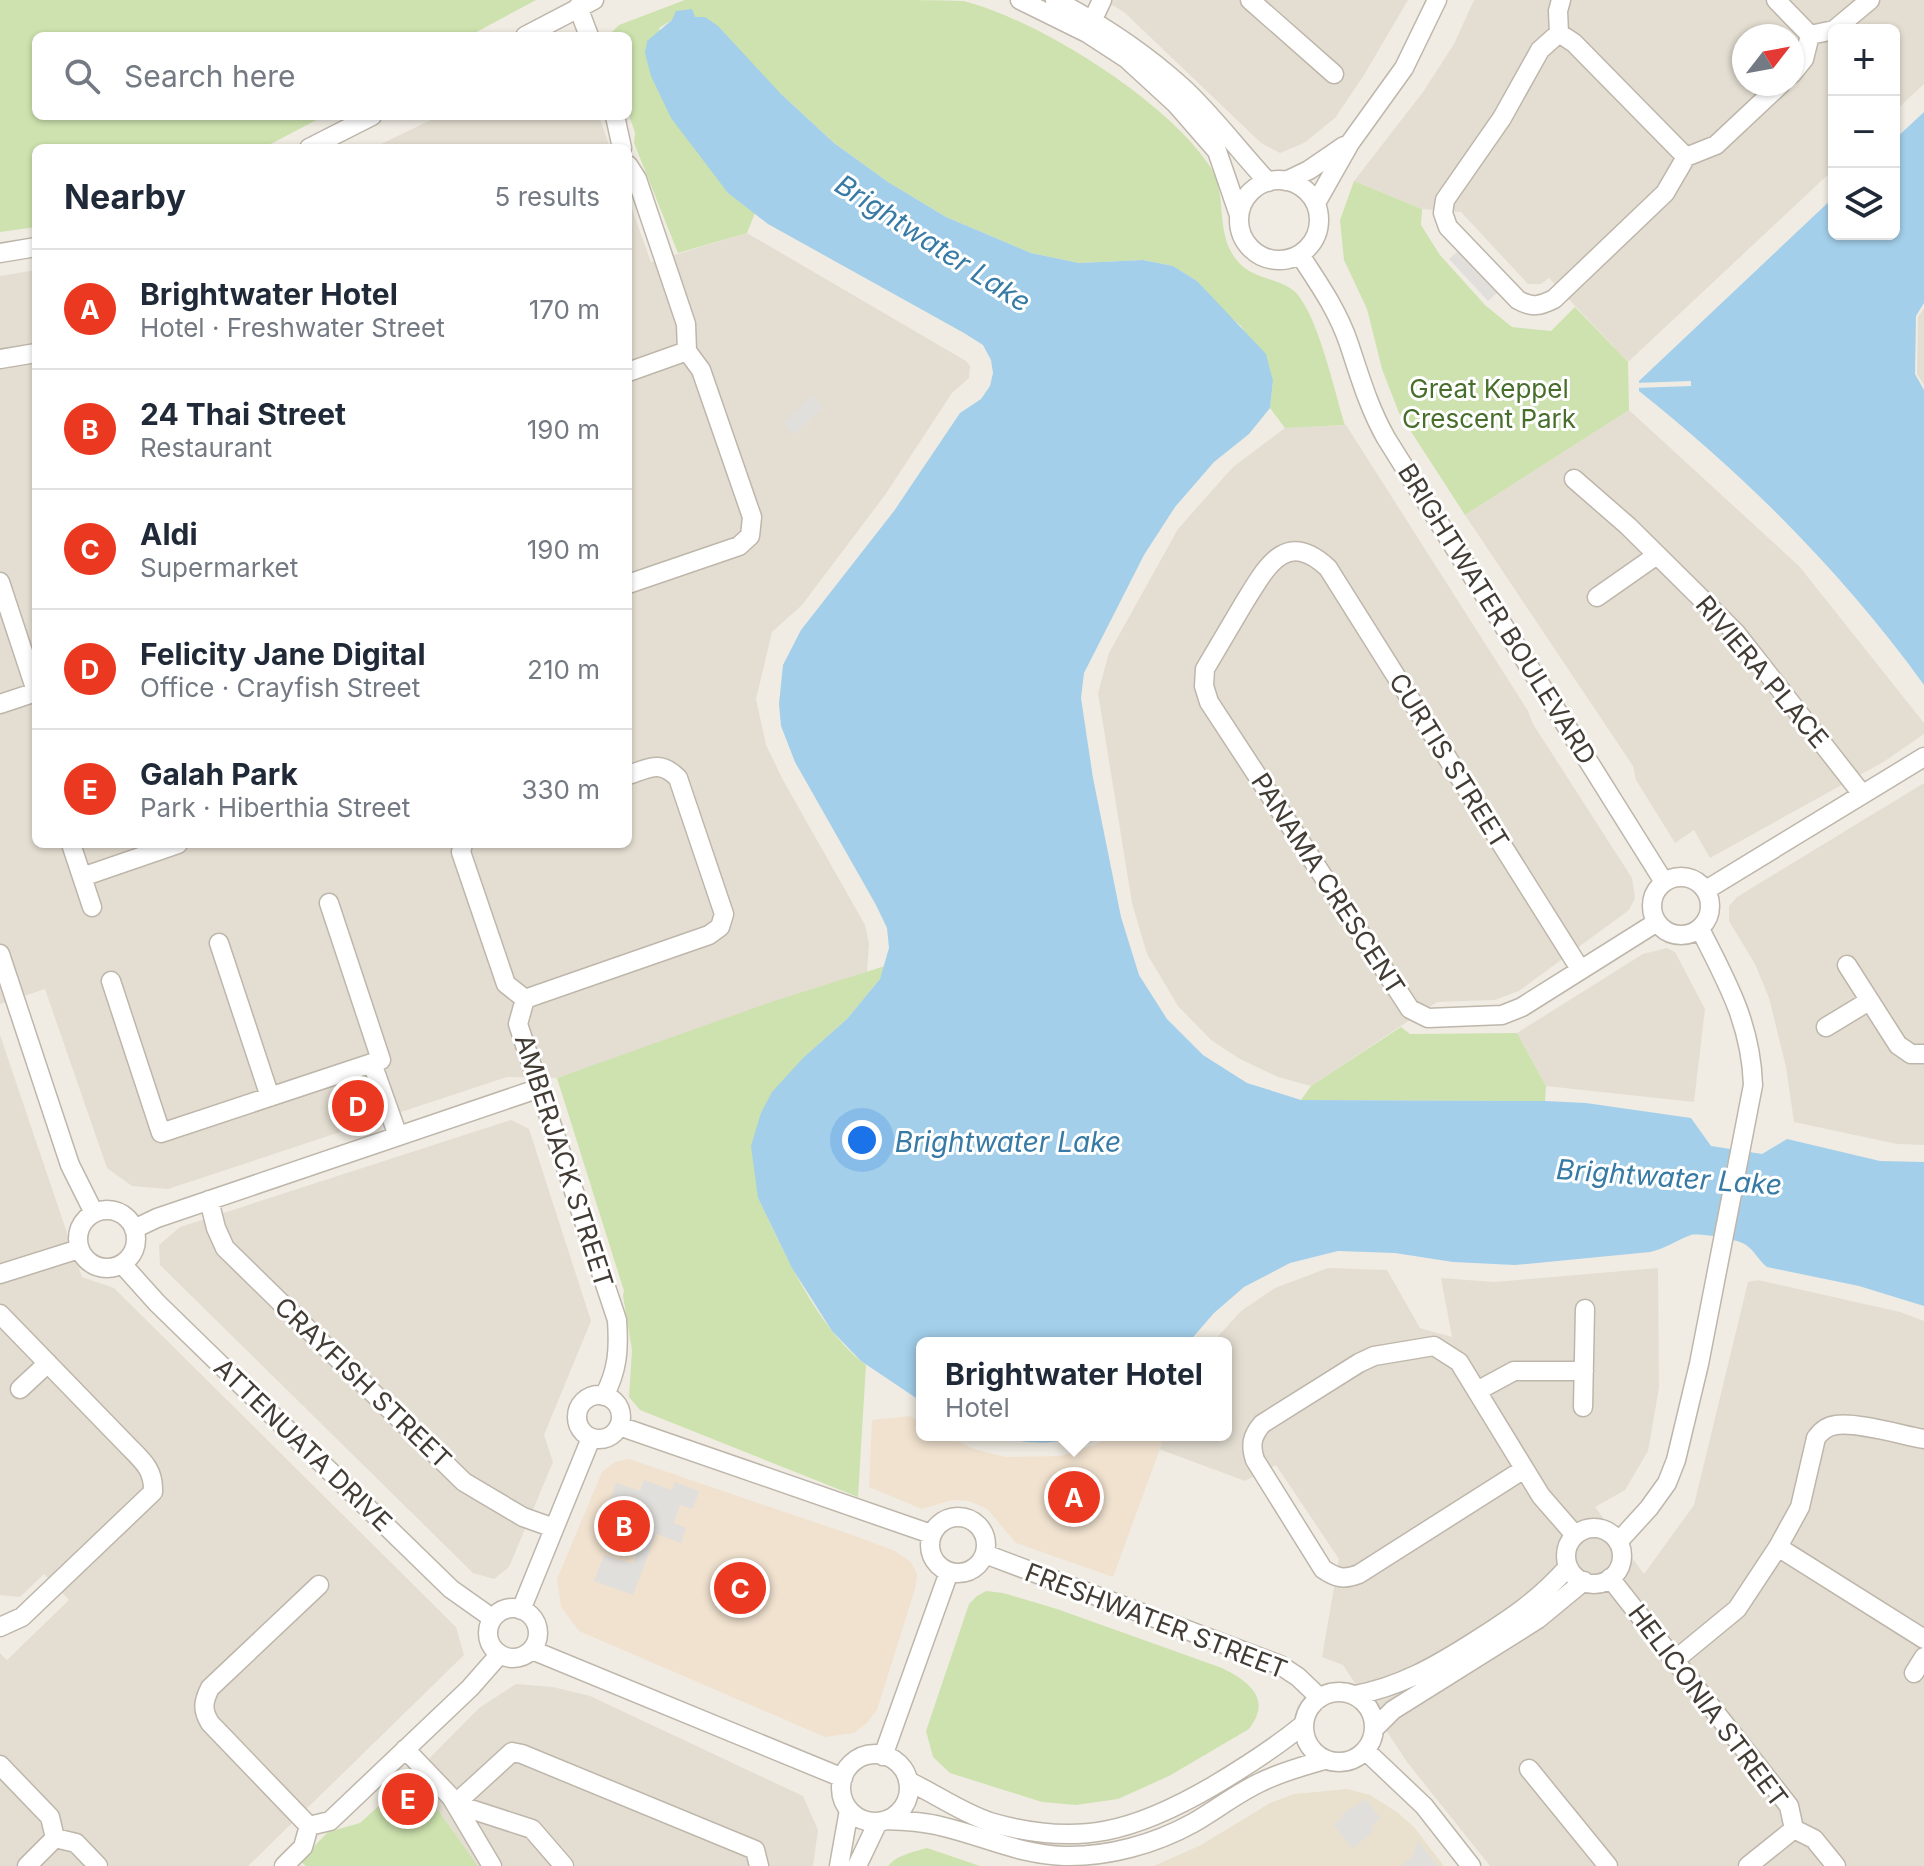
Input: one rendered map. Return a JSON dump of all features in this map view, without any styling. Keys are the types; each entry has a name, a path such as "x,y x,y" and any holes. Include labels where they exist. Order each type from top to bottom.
{"street":[{"path":"1020,0 1132,45 1184,88 1277,181 1298,185 1316,203"},
{"path":"1055,0 1176,104 1217,151 1239,215 1244,240 1263,257 1288,260 1309,247 1319,226 1316,203 1350,143 1404,68 1437,0"},
{"path":"1090,27 1102,0"},
{"path":"1250,0 1334,74"},
{"path":"1559,33 1561,0"},
{"path":"1776,0 1810,35"},
{"path":"1841,24 1870,0"},
{"path":"532,32 586,3 589,32"},
{"path":"1810,35 1828,31"},
{"path":"1559,33 1574,43 1686,157"},
{"path":"1559,33 1540,50 1502,118 1445,200 1443,213 1448,227 1518,300 1528,306 1541,305 1554,299 1665,193 1686,157 1716,145 1768,96"},
{"path":"1804,59 1810,35"},
{"path":"317,144 364,120"},
{"path":"616,120 621,144"},
{"path":"1239,215 1243,202 1251,192 1309,170 1350,143"},
{"path":"632,171 686,324 687,351 701,370 752,517 750,536 739,546 632,583"},
{"path":"0,253 32,248"},
{"name":"BRIGHTWATER BOULEVARD","path":"1300,255 1332,304 1349,343 1372,414 1664,882"},
{"path":"632,371 687,351"},
{"path":"0,359 32,354"},
{"name":"RIVIERA PLACE","path":"1574,479 1736,633 1862,794"},
{"name":"PANAMA CRESCENT","path":"1315,556 1293,551 1268,564 1205,669 1204,686 1209,702 1410,1009 1428,1018 1502,1015 1522,1007 1657,922"},
{"path":"1597,597 1657,555"},
{"name":"CURTIS STREET","path":"1315,556 1328,568 1580,969"},
{"path":"0,582 32,679"},
{"path":"0,704 32,692"},
{"path":"1706,890 1924,757"},
{"path":"525,999 709,935 720,927 724,914 678,778 669,769 656,766 632,774"},
{"path":"72,848 92,907"},
{"path":"82,877 166,848"},
{"name":"AMBERJACK STREET","path":"462,848 506,984 525,999 518,1024 617,1320 619,1359 604,1396"},
{"path":"1680,876 1688,877 1706,890 1711,908 1700,929 1683,935 1673,934 1657,922 1652,906 1653,897 1664,882 1680,876"},
{"path":"111,981 161,1133 381,1060 329,903"},
{"path":"1618,1542 1667,1483 1676,1460 1699,1364 1753,1085 1752,1055 1742,1016 1700,929"},
{"path":"219,943 270,1097"},
{"path":"0,954 70,1165 94,1213"},
{"path":"1847,965 1898,1045 1911,1054 1924,1054"},
{"path":"1826,1027 1869,1001"},
{"path":"372,1063 398,1136"},
{"path":"134,1229 157,1218 540,1088"},
{"name":"CRAYFISH STREET","path":"209,1200 225,1248 464,1482 523,1517 554,1528"},
{"path":"113,1211 129,1221 134,1229 135,1246 122,1264 100,1267 84,1257 79,1249 82,1224 94,1213 113,1211"},
{"path":"0,1274 79,1249"},
{"name":"ATTENUATA DRIVE","path":"122,1264 157,1303 451,1589 492,1618"},
{"path":"1583,1407 1585,1309"},
{"path":"0,1314 149,1468 154,1479 153,1492 22,1617 0,1628"},
{"path":"1524,1469 1359,1574 1335,1578 1323,1569 1255,1460 1253,1435 1262,1424 1359,1363 1374,1356 1434,1346 1459,1362 1541,1496 1575,1535"},
{"path":"20,1389 48,1363"},
{"path":"1477,1391 1514,1371 1584,1371"},
{"path":"590,1396 604,1396 619,1407 619,1426 616,1432 604,1439 591,1438 580,1428 577,1414 590,1396"},
{"path":"1675,1660 1737,1609 1778,1547 1800,1507 1816,1438 1823,1430 1836,1425 1849,1425 1924,1439"},
{"path":"619,1426 931,1534"},
{"path":"521,1610 591,1438"},
{"path":"963,1516 980,1526 987,1544 985,1554 975,1568 967,1572 949,1572 941,1568 930,1553 931,1534 943,1520 963,1516"},
{"path":"1590,1528 1599,1528 1618,1542 1622,1558 1620,1566 1610,1578 1595,1584 1573,1574 1568,1567 1566,1549 1575,1535 1590,1528"},
{"path":"1778,1547 1924,1639"},
{"name":"FRESHWATER STREET","path":"985,1554 1280,1665 1320,1698"},
{"path":"1355,1695 1369,1709 1375,1728 1366,1751 1347,1762 1324,1760 1259,1783 1169,1835 1102,1853 1066,1856 1034,1853 998,1845 943,1826 916,1821 858,1818 849,1810 841,1790 843,1778 854,1762 873,1754 899,1765 908,1781 953,1807 989,1821 1056,1835 1113,1830 1160,1815 1269,1753 1304,1724 1312,1705 1320,1698 1331,1693 1355,1695 1382,1691 1436,1665 1532,1605 1568,1567"},
{"path":"883,1756 949,1572"},
{"name":"HELICONIA STREET","path":"1610,1578 1789,1806 1794,1829 1814,1839 1836,1866"},
{"path":"1375,1728 1393,1710 1538,1619 1584,1581"},
{"path":"309,1826 210,1723 204,1712 204,1700 210,1688 319,1585"},
{"path":"505,1609 521,1610 534,1619 538,1635 532,1650 520,1658 499,1655 488,1638 492,1618 505,1609"},
{"path":"532,1650 843,1778"},
{"path":"309,1826 330,1821 470,1688 499,1655"},
{"path":"1304,1724 1309,1745 1324,1760"},
{"path":"405,1749 455,1804 492,1866"},
{"path":"1366,1751 1424,1806 1471,1866"},
{"path":"455,1804 512,1752 522,1754 755,1850 759,1866"},
{"path":"0,1765 50,1817 55,1838"},
{"path":"1529,1769 1608,1866"},
{"path":"857,1866 882,1821 895,1816 906,1801 908,1781"},
{"path":"455,1804 532,1829 564,1866"},
{"path":"839,1866 849,1810"},
{"path":"284,1866 303,1847 309,1826"},
{"path":"1748,1866 1794,1829"},
{"path":"27,1866 55,1838"},
{"path":"55,1838 76,1843 98,1866"}],"shaded area":[{"path":"1103,0 1408,0 1335,118 1304,143 1280,153 1261,143 1124,12"},
{"path":"1474,0 1924,0 1924,84 1900,106 1900,24 1828,24 1828,175 1628,362 1549,278 1541,284 1528,284 1461,212 1422,209 1354,181 1423,92 1454,44"},
{"path":"431,120 600,120 609,144 381,144"},
{"path":"632,209 651,262 747,233 966,361 970,366 969,378 952,393 885,495 802,605 772,632 756,699 766,745 865,925 869,943 867,972 557,1078 507,1077 168,1189 132,1186 107,1168 45,989 0,1004 0,276 32,271 32,848 632,848"},
{"path":"1458,251 1497,293 1488,301 1449,259"},
{"path":"1924,308 1924,385 1917,374 1918,317"},
{"path":"812,395 823,407 794,435 783,423"},
{"path":"1629,410 1799,566 1924,723 1924,734 1885,761 1710,858 1694,830 1675,843 1636,780 1633,766 1465,515"},
{"path":"1346,425 1632,878 1635,898 1629,910 1519,991 1495,1000 1437,1002 1311,1086 1278,1077 1240,1059 1211,1040 1178,1006 1147,954 1132,903 1098,693 1109,653 1178,529 1233,467 1285,428"},
{"path":"1924,783 1924,1145 1897,1144 1794,1122 1786,1067 1769,998 1755,964 1729,921 1729,906 1737,897"},
{"path":"1667,948 1675,952 1705,1009 1694,1102 1546,1086 1517,1033 1643,954"},
{"path":"0,1035 82,1277 114,1288 456,1627 464,1655 248,1866 0,1866 0,1653 7,1660 69,1600 44,1574 20,1597 0,1595"},
{"path":"511,1120 529,1129 591,1321 544,1435 553,1462 509,1567 494,1579 473,1573 160,1265 159,1245 180,1227"},
{"path":"1328,1268 1387,1270 1420,1328 1452,1337 1441,1278 1494,1282 1658,1268 1659,1388 1648,1451 1625,1490 1595,1507 1644,1574 1694,1505 1748,1282 1758,1280 1900,1312 1924,1321 1924,1866 1490,1866 1407,1762 1343,1665 1322,1657 1339,1559 1276,1465 1245,1481 1159,1449 1162,1441 1232,1441 1232,1337 1217,1337 1241,1311 1275,1288"},
{"path":"910,1416 916,1420 916,1441 957,1441 1005,1457 1061,1456 1101,1441 1163,1441 1113,1577 1016,1543 987,1509 969,1501 952,1500 922,1509 869,1487 872,1420"},
{"path":"629,1459 861,1538 895,1551 911,1562 917,1574 915,1589 877,1710 867,1723 854,1733 825,1737 579,1631 561,1607 557,1579 602,1472 615,1462"},
{"path":"644,1480 672,1490 675,1482 699,1491 693,1509 680,1505 674,1523 686,1528 681,1543 656,1534 633,1595 594,1581 604,1555 633,1564 648,1516 609,1502 616,1483 640,1491"},
{"path":"516,1684 553,1687 590,1696 803,1796 818,1830 813,1866 478,1866 413,1775 479,1708"},
{"path":"1347,1789 1370,1795 1397,1812 1414,1827 1444,1866 1154,1866 1201,1845 1270,1803 1294,1794"},
{"path":"1366,1799 1380,1818 1371,1826 1374,1830 1353,1849 1333,1824 1343,1817 1342,1814"},
{"path":"1418,1841 1438,1866 1401,1866 1412,1857"}],"green space":[{"path":"0,0 536,0 476,32 32,32 32,120 316,120 271,144 32,144 32,228 0,232"},
{"path":"685,0 963,1 994,11 1064,45 1134,91 1166,117 1211,168 1219,189 1225,234 1233,255 1255,274 1287,286 1302,301 1318,334 1345,425 1285,428 1270,408 1273,381 1241,326 1197,281 1173,266 1143,260 1079,263 1031,253 946,217 888,182 834,143 780,93 672,20 659,28 728,193 755,213 747,233 678,253 634,143 635,133 631,120 632,32 612,32 619,25"},
{"name":"Great Keppel Crescent Park","path":"1354,181 1422,209 1421,225 1440,255 1485,305 1512,327 1551,331 1575,307 1628,362 1629,410 1465,515 1399,413 1382,369 1367,309 1344,260 1340,220"},
{"path":"885,966 880,979 847,1019 804,1057 758,1198 817,1310 848,1349 866,1365 858,1497 640,1410 629,1397 632,1350 624,1291 557,1078 771,1002"},
{"path":"1401,1027 1410,1034 1517,1033 1546,1086 1545,1101 1301,1100 1311,1086"},
{"path":"986,1591 1057,1609 1222,1668 1255,1692 1258,1700 1256,1718 1249,1729 1169,1776 1118,1799 1076,1805 1042,1802 950,1773 933,1757 926,1731 969,1604"},
{"path":"413,1775 478,1866 306,1866 300,1861 328,1832 360,1823"},
{"path":"927,1848 980,1866 888,1866 901,1857"}],"water":[{"name":"Brightwater Lake","path":"692,9 695,17 705,17 718,26 780,93 834,143 888,182 946,217 1031,253 1079,263 1143,260 1173,266 1197,281 1266,354 1273,381 1270,408 1249,434 1214,462 1175,507 1144,555 1084,673 1081,698 1093,778 1121,917 1139,975 1167,1019 1203,1055 1247,1083 1301,1100 1586,1103 1691,1118 1711,1146 1762,1154 1787,1139 1880,1161 1924,1162 1924,1306 1859,1286 1767,1267 1742,1243 1691,1235 1650,1252 1515,1265 1453,1262 1395,1253 1338,1251 1290,1263 1244,1287 1214,1313 1193,1337 916,1337 916,1398 861,1361 832,1331 792,1268 758,1198 751,1146 761,1113 772,1092 804,1057 847,1019 880,979 889,948 887,928 876,905 795,762 781,726 779,704 783,665 801,630 894,511 960,413 981,399 990,386 993,373 991,360 983,345 768,224 728,193 671,118 651,76 645,53 647,41 672,20 676,11"},
{"path":"1924,112 1924,303 1916,316 1915,374 1924,390 1924,685 1861,604 1792,528 1717,457 1639,391 1639,381 1828,203 1828,240 1900,240 1900,134"}],"pier":[{"path":"1691,381 1691,386 1635,388 1635,383"}],"place":[{"name":"Felicity Jane Digital","path":"358,1106"},
{"name":"Brightwater Hotel","path":"1074,1497"},
{"name":"24 Thai Street","path":"624,1526"},
{"name":"Aldi","path":"740,1588"},
{"name":"Galah Park","path":"408,1799"}]}
